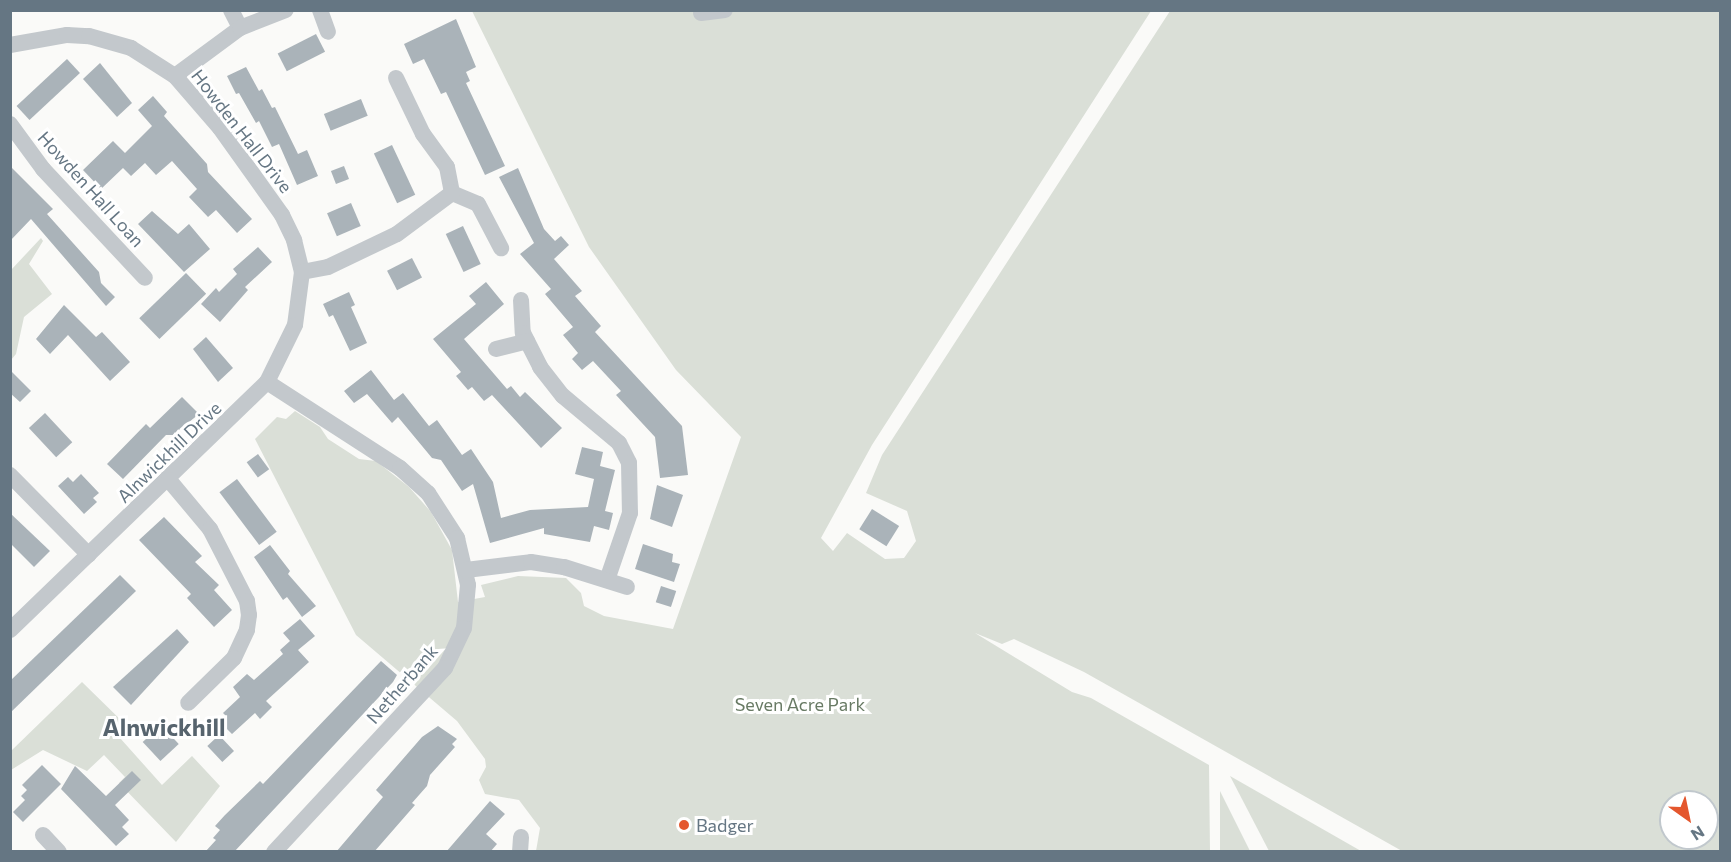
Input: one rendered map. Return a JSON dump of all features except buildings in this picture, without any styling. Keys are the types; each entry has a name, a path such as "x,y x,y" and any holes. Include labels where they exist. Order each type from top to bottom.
{"street":[{"path":"231,10 240,28"},
{"path":"175,76 240,28 286,10"},
{"path":"320,10 328,32"},
{"path":"701,13 725,10"},
{"name":"Howden Hall Drive","path":"10,45 67,35 89,36 131,48 175,76 220,128 282,215 294,240 302,272"},
{"path":"396,78 423,134 447,167 452,193"},
{"name":"Howden Hall Loan","path":"10,124 43,169 145,278"},
{"path":"302,272 328,267 397,234 452,193"},
{"path":"452,193 478,204 501,248"},
{"name":"Alnwickhill Drive","path":"10,630 169,480 267,382 295,325 302,272"},
{"path":"521,300 527,341 540,367 563,396 608,432 629,463 632,488 630,513 607,580"},
{"path":"496,349 527,341"},
{"name":"Netherbank","path":"267,382 414,479 428,493 457,538 466,570 464,628 445,668 274,852"},
{"path":"10,475 89,555"},
{"path":"169,480 210,529 247,601 249,615 247,630 234,658 188,703"},
{"path":"466,570 531,562 564,567 627,587"},
{"path":"43,835 58,851"}],"green space":[{"name":"Seven Acre Park","path":"472,11 1151,11 872,445 821,538 833,551 847,533 885,559 904,558 916,541 907,511 866,493 882,455 1170,11 1720,11 1720,851 1402,851 1084,672 1014,639 1002,644 975,633 1072,692 1091,698 1209,765 1210,851 536,851 540,828 519,800 485,794 479,780 486,767 485,759 457,721 356,635 255,439 277,417 286,419 295,411 320,427 328,439 359,459 376,461 409,487 431,512 452,550 458,602 485,597 481,585 518,576 566,578 581,593 584,606 604,616 673,629 741,437 676,370 589,247"},
{"path":"41,238 43,241 29,264 52,294 24,317 16,354 11,360 11,270"},
{"path":"82,682 129,728 120,738 162,785 192,756 220,786 176,842 119,783 125,777 104,755 87,771 43,750 11,770 11,751"},
{"path":"1230,776 1361,851 1269,851"},
{"path":"1220,791 1250,851 1220,851"}],"place":[{"name":"Badger","path":"684,825"}],"district":[{"name":"Alnwickhill","path":"164,727"}]}
